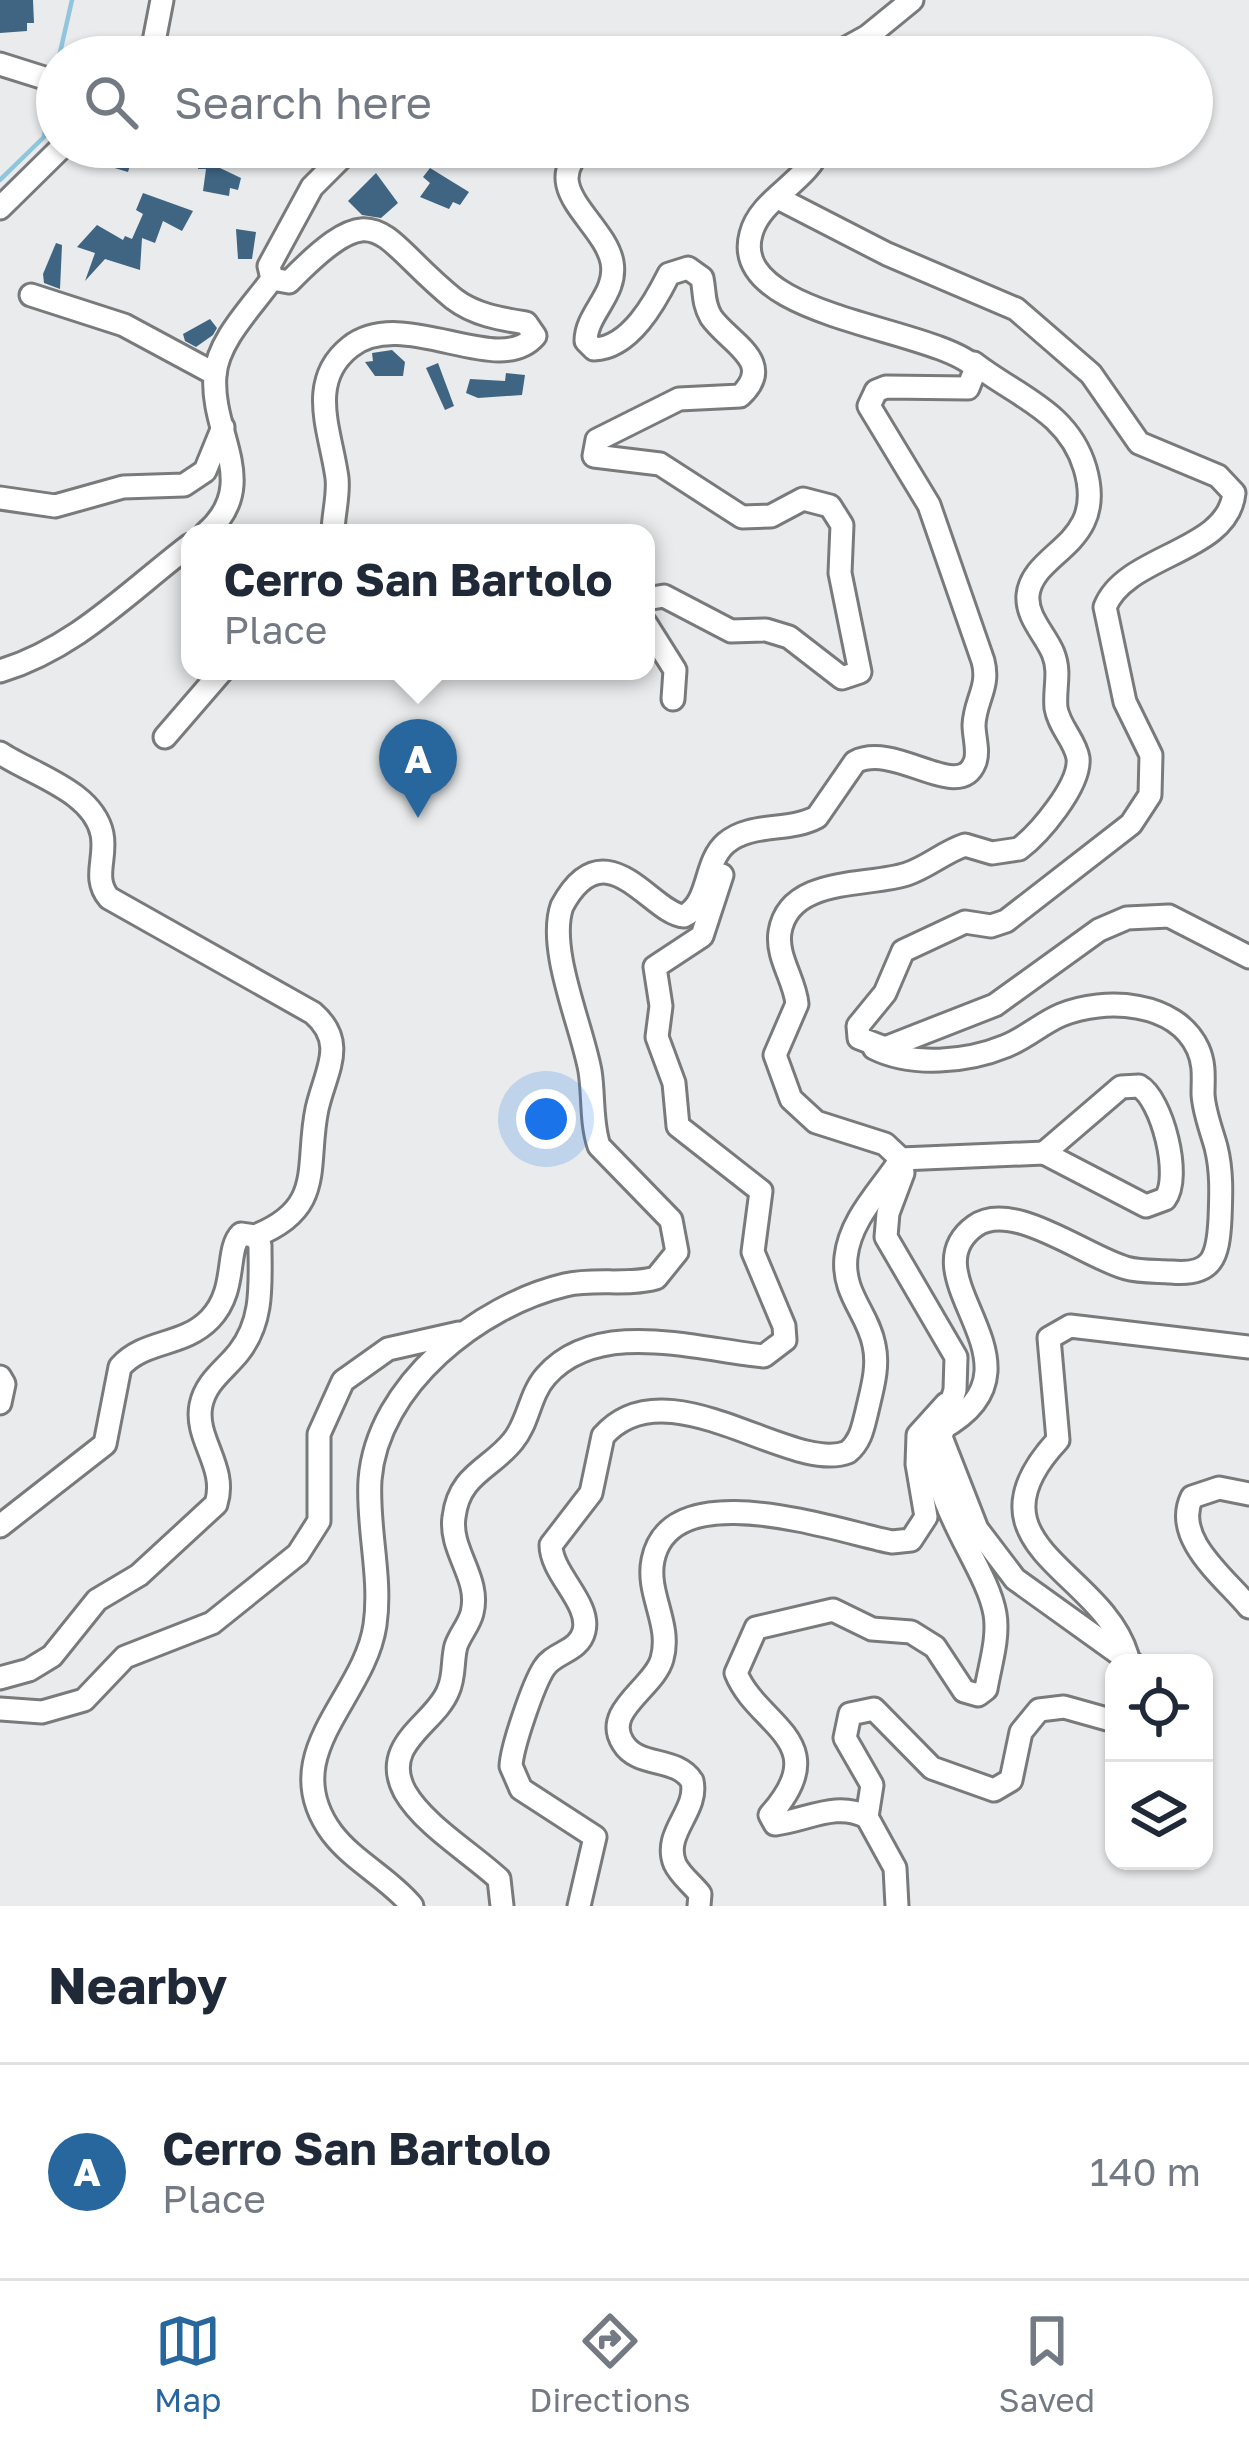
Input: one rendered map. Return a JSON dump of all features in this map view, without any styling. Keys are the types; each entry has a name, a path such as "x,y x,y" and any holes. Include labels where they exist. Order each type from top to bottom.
{"street":[{"path":"155,36 162,0"},
{"path":"868,36 912,0"},
{"path":"0,64 36,75"},
{"path":"0,208 41,168"},
{"path":"214,524 225,512 235,483 215,374 221,350 272,279 269,266 312,187 331,168"},
{"path":"569,168 568,190 605,244 613,269 611,287 586,341 606,348 646,315 669,274 688,268 702,278 708,312 748,353 754,369 751,385 740,396 664,404 597,440 592,452 602,461 661,464 742,517 771,515 803,499 830,506 842,524 840,573 861,668 846,680 790,637 754,628 730,632 664,596 655,598"},
{"path":"809,168 752,228 749,246 758,268 792,299 825,315 872,322 974,363 1058,421 1086,473 1088,501 1068,548 1034,577 1028,595 1031,614 1056,661 1057,711 1078,757 1076,774 1018,849 992,854 965,845 902,876 815,892 790,910 780,934 797,1004 775,1055 791,1100 816,1122 885,1144 901,1159 903,1173 888,1213 886,1237 952,1348 957,1378 936,1441 942,1484 959,1538 994,1608 986,1689 973,1696 964,1691 935,1647 920,1636 872,1629 833,1610 756,1628 736,1673 785,1729 791,1744 794,1773 783,1801 770,1815 776,1824 831,1810 851,1809 867,1817 895,1868 897,1906"},
{"path":"778,198 1016,309 1090,374 1139,443 1218,476 1234,493 1220,520 1121,585 1105,607 1125,702 1151,755 1153,784 1145,806 1088,861 1022,904 1006,921 991,926 964,922 899,955 884,993 858,1027 859,1038 874,1048 893,1058 919,1060 1004,1047 1065,1014 1107,1006 1170,1018 1196,1044 1204,1068 1206,1115 1221,1177 1215,1260 1196,1273 1128,1269 1016,1220 980,1223 960,1243 956,1269 988,1371 982,1396 965,1415 940,1429"},
{"path":"272,279 289,282 321,247 341,235 375,232 404,248 455,299 494,317 526,323 535,332 533,340 508,349 390,331 364,338 345,352 324,391 337,481 334,524"},
{"path":"32,295 124,325 215,374"},
{"path":"412,1906 336,1838 320,1814 312,1771 323,1729 360,1674 372,1642 376,1605 370,1477 376,1456 416,1381 464,1332 505,1307 549,1289 595,1280 647,1280 674,1260 678,1235 671,1220 599,1146 590,1075 565,976 559,915 572,890 606,875 633,880 672,915 690,913 715,856 737,836 818,817 847,769 865,758 895,757 946,778 966,774 974,764 974,720 987,680 983,662 929,505 869,406 876,391 886,387 968,388 976,379 974,363"},
{"path":"0,498 55,506 123,488 184,485 205,471 223,427"},
{"path":"0,671 36,660 70,639 181,552"},
{"path":"655,638 675,670 673,699"},
{"path":"165,737 214,680"},
{"path":"0,753 79,799 93,814 103,845 100,883 109,898 313,1013 329,1032 334,1056 317,1111 310,1186 288,1216 255,1235 241,1234 234,1240 228,1291 205,1324 172,1342 145,1347 120,1366 105,1444 0,1526"},
{"path":"502,1906 499,1879 411,1800 400,1772 407,1742 448,1692 457,1644 471,1618 472,1583 453,1524 462,1489 519,1434 547,1374 576,1354 643,1343 693,1344 764,1356 784,1340 784,1326 753,1252 761,1191 678,1126 674,1083 657,1037 661,1006 655,967 702,936 737,836"},
{"path":"874,1048 906,1042 994,1005 1100,931 1144,914 1169,916 1249,957"},
{"path":"901,1159 1044,1153 1140,1205 1165,1199 1174,1181 1153,1098 1139,1086 1120,1088 1044,1153"},
{"path":"579,1906 596,1851 595,1837 521,1789 511,1766 543,1669 574,1647 584,1631 584,1618 554,1564 553,1539 591,1493 598,1444 625,1419 709,1417 827,1456 853,1448 876,1372 875,1346 854,1307 846,1255 857,1221 901,1159"},
{"path":"0,1678 29,1670 52,1656 98,1600 139,1575 216,1504 219,1476 200,1409 208,1385 244,1344 257,1316 260,1245 255,1235"},
{"path":"1127,1654 1119,1628 1043,1554 1026,1523 1023,1498 1030,1474 1058,1440 1049,1338 1070,1326 1249,1347"},
{"path":"0,1709 42,1712 84,1700 125,1657 212,1623 298,1554 319,1521 320,1434 327,1406 343,1381 388,1349 464,1332"},
{"path":"0,1377 0,1403"},
{"path":"699,1906 700,1894 676,1867 672,1852 693,1801 692,1781 680,1768 635,1755 618,1732 619,1716 654,1677 663,1657 664,1623 652,1579 658,1545 672,1527 691,1516 739,1512 892,1542 911,1540 926,1517 916,1464 918,1435 951,1401"},
{"path":"940,1429 977,1529 994,1557 1028,1588 1122,1654"},
{"path":"1249,1494 1219,1488 1192,1497 1184,1514 1189,1534 1249,1607"},
{"path":"867,1817 872,1785 844,1732 856,1710 874,1709 932,1768 987,1790 1012,1780 1023,1726 1039,1710 1064,1707 1105,1718"}],"building":[{"path":"0,0 33,0 34,23 27,23 27,31 0,33"},
{"path":"220,168 241,178 238,190 230,188 229,196 203,191 206,169 198,169"},
{"path":"430,168 469,192 460,205 453,202 449,209 420,197 430,183 423,177"},
{"path":"376,173 398,203 381,218 362,215 348,201"},
{"path":"143,193 193,211 182,231 163,221 155,243 142,238 140,270 105,259 85,281 95,253 77,247 97,225 123,240 125,236 132,239 143,214 136,210"},
{"path":"236,229 256,232 252,259 238,259"},
{"path":"56,243 62,245 60,289 44,283 43,274"},
{"path":"210,319 217,328 213,335 196,347 185,341 183,334"},
{"path":"392,350 405,362 403,376 375,376 365,362 373,361 372,353"},
{"path":"438,363 454,406 445,410 426,368"},
{"path":"506,373 525,375 522,395 478,398 466,393 470,379 505,381"}],"waterway":[{"path":"64,36 72,0"},
{"path":"0,180 36,145"}],"place":[{"name":"Cerro San Bartolo","path":"418,818"}]}
